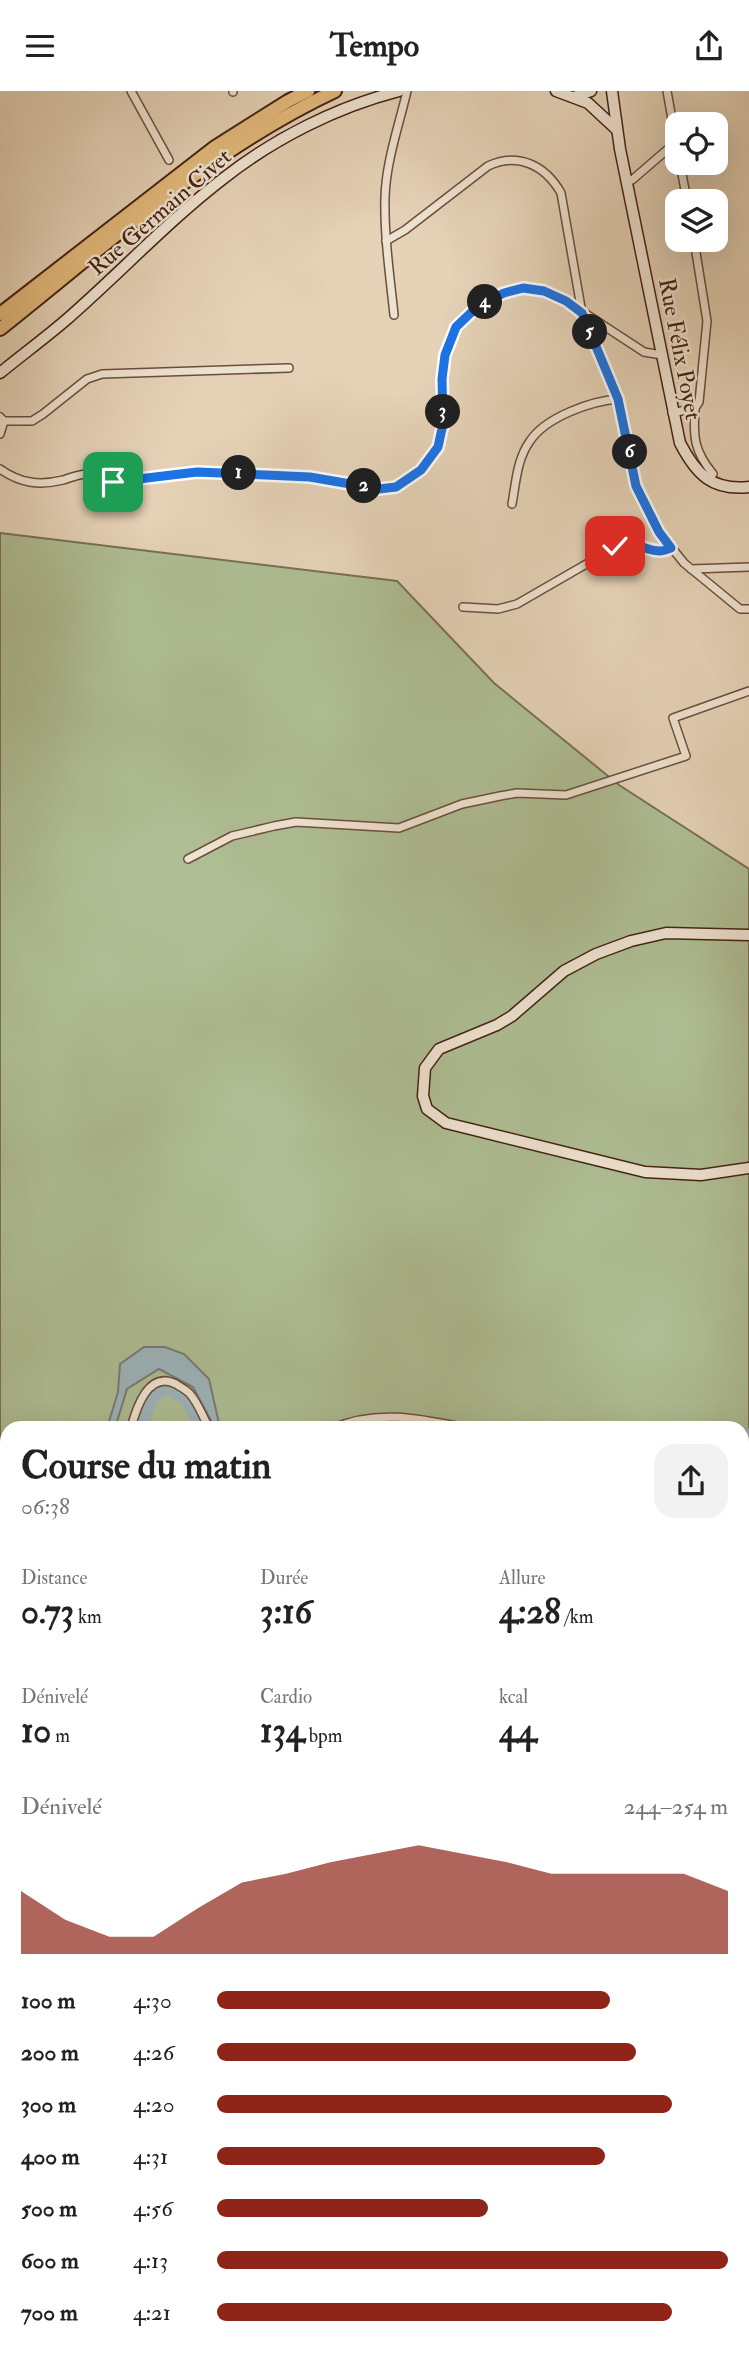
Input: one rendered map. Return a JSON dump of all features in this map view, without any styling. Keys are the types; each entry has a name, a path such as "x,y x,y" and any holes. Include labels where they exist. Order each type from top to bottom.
{"highway":[{"path":"0,314 215,147 288,100 308,91"},
{"path":"0,329 246,138 335,91"}],"street":[{"path":"131,91 169,160"},
{"name":"Rue Germain Civet","path":"0,373 66,320 225,177 275,143 313,123 355,105 399,91"},
{"path":"394,316 386,241 385,195 407,91"},
{"path":"556,91 588,103 616,128"},
{"path":"573,97 591,91"},
{"name":"Rue Félix Poyet","path":"612,91 626,181 680,443 697,472 710,482 732,488 749,487"},
{"path":"667,91 671,112"},
{"path":"626,181 632,180 665,155"},
{"path":"386,241 405,230 488,166 505,160 531,163 553,180 561,193 582,313 618,399 636,486 659,532 671,548 691,569 740,609 749,609"},
{"path":"696,252 707,321 695,445 701,460 713,474"},
{"path":"0,469 18,479 40,484 49,484 81,474 122,482 197,472 310,477 379,489 396,487 421,470 438,447 443,424 442,379 445,355 456,327 479,305 504,293 523,288 544,291 566,301 644,352 662,355"},
{"path":"0,433 2,419 32,421 87,379 102,374 289,368"},
{"path":"512,504 518,467 531,439 570,412 600,401 618,399"},
{"path":"672,413 697,405"},
{"path":"463,607 498,609 517,604 621,544 639,545 660,551 671,548"},
{"path":"691,569 749,567"},
{"path":"188,859 232,836 296,822 400,828 462,804 500,796 517,793 566,795 686,756 673,718 749,691"},
{"path":"749,936 666,933 631,941 596,954 565,971 504,1021 439,1049 425,1069 423,1096 427,1109 446,1123 645,1172 701,1175 749,1168"},
{"path":"133,1421 138,1405 147,1391 160,1382 170,1382 190,1393 205,1421"},
{"path":"353,1421 378,1417 429,1421"}],"green space":[{"path":"0,533 397,581 494,683 619,785 749,869 749,1421 0,1421"}],"water":[{"path":"144,1347 165,1347 184,1354 209,1379 218,1421 211,1421 193,1387 159,1369 127,1389 117,1421 109,1421 118,1392 120,1364"}],"waterway":[{"path":"143,1421 151,1397 168,1387 186,1396 200,1421"}],"route":[{"path":"113,482 197,472 310,477 379,489 396,487 421,470 438,447 443,424 442,379 445,355 456,327 479,305 504,293 523,288 544,291 566,301 582,313 618,399 636,486 659,532 671,548 660,551 639,545 615,546"}]}
